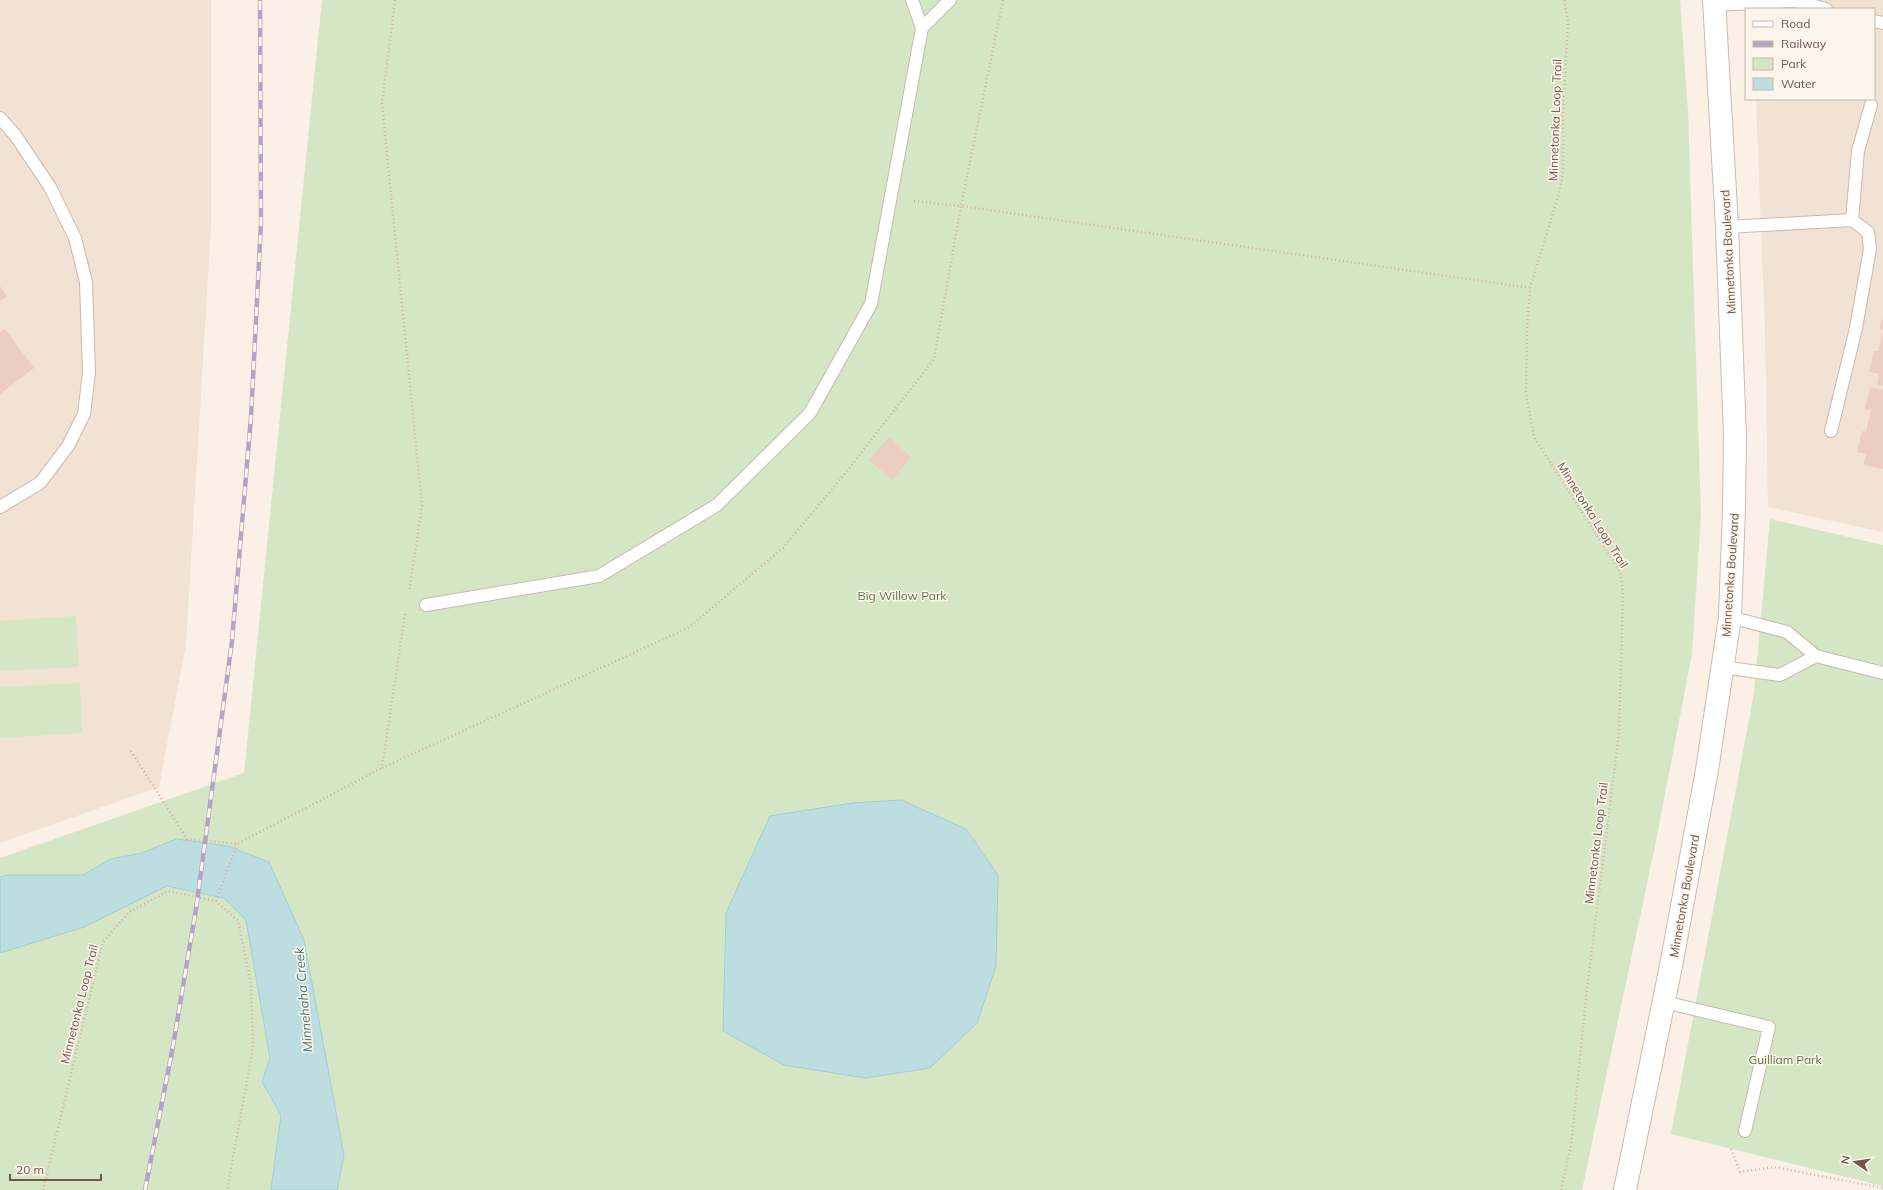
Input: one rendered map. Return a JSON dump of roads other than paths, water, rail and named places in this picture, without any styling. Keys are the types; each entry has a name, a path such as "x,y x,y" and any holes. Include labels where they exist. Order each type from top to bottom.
{"main road":[{"name":"Minnetonka Boulevard","path":"1625,1190 1664,1002 1707,770 1730,617 1735,437 1727,227 1715,3"}],"lane":[{"path":"426,605 598,576 717,505 810,413 871,304 922,28 912,0"},
{"path":"922,28 950,0"},
{"path":"1715,3 1794,1 1822,8"},
{"path":"1852,220 1858,151 1871,105"},
{"path":"0,118 15,135 50,187 75,238 86,282 89,372 84,414 68,446 40,483 0,507"},
{"path":"1727,227 1852,220 1868,232 1870,249 1856,328 1831,431"},
{"path":"1730,617 1787,632 1816,656 1883,673"},
{"path":"1722,667 1780,675 1816,656"},
{"path":"1664,1002 1769,1027 1745,1131"}],"water":[{"path":"901,800 966,829 998,875 996,966 977,1023 930,1068 865,1078 784,1065 723,1031 726,913 770,816 852,803"},
{"name":"Minnehaha Creek","path":"176,839 228,846 269,862 304,940 344,1155 337,1190 271,1190 281,1115 262,1082 270,1058 246,920 224,898 167,886 84,927 0,953 0,877 6,875 83,875 111,859 142,853"}],"railway":[{"path":"145,1190 173,1046 196,909 232,641 251,417 261,223 260,0"}],"park label":[{"name":"Big Willow Park","path":"902,595"},
{"name":"Guilliam Park","path":"1785,1059"}]}
